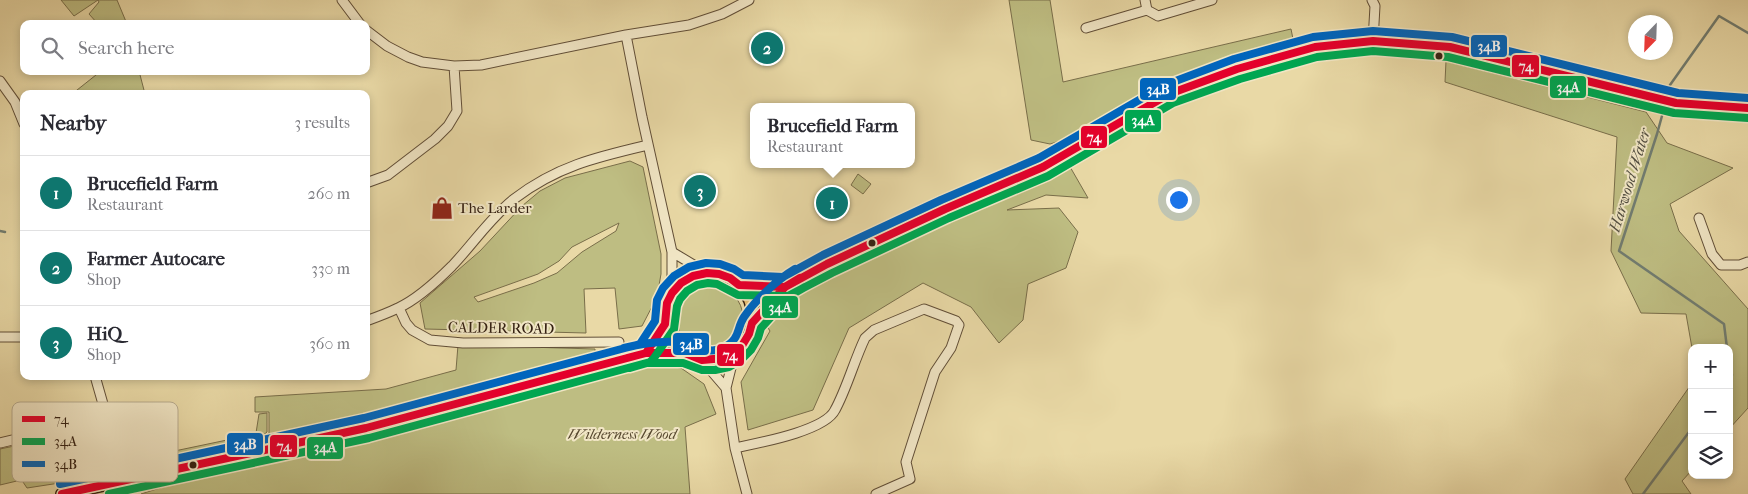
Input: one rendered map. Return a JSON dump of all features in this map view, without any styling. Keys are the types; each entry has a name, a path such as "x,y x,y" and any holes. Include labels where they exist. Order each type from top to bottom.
{"main road":[{"path":"178,469 366,428 646,353 685,354 702,360 725,358 735,352 745,340 752,323 785,286 826,264 944,209 1043,167 1169,94 1237,69 1315,47 1373,41 1450,47 1676,103 1722,108 1748,108"},
{"path":"685,354 676,346 669,335 665,324 665,313 672,293 681,283 693,276 707,273 719,274 730,278 739,285 750,303 752,323"},
{"path":"739,285 785,286"},
{"path":"646,353 665,324"},
{"path":"62,494 117,482"}],"street":[{"path":"342,0 357,20"},
{"path":"370,33 387,46 422,62 454,66 481,65 626,35 689,25 722,14 748,0"},
{"path":"1145,0 1147,10"},
{"path":"1086,28 1147,10 1158,16 1212,0"},
{"path":"1372,0 1375,6 1373,41"},
{"path":"626,35 672,252 672,293"},
{"path":"370,182 388,175 435,139 448,126 457,111 454,66"},
{"path":"0,81 20,115"},
{"path":"370,319 399,308 418,296 452,266 493,217 536,184 559,171 588,160 648,146"},
{"path":"1699,218 1712,254 1721,265 1740,265 1748,262"},
{"path":"672,252 707,273"},
{"name":"CALDER ROAD","path":"399,308 406,323 412,330 430,340 463,344 619,342"},
{"path":"736,448 776,440 824,422 835,412 865,338 874,330 924,308 956,321 959,326 951,348 935,372 906,462 910,479 876,494"},
{"path":"0,337 20,337"},
{"path":"735,352 726,388 736,448 747,494"},
{"path":"702,360 726,388"},
{"path":"96,380 102,402"}],"green space":[{"path":"61,0 98,0 74,16"},
{"path":"98,0 117,0 125,20 94,20 89,14 99,2"},
{"path":"1009,0 1050,0 1063,82 1291,29 1293,39 1183,74 1060,141 1050,144 1031,140"},
{"path":"1446,61 1646,112 1667,143 1733,168 1670,204 1679,231 1748,309 1748,408 1733,425 1733,344 1691,344 1686,314 1641,313 1611,251 1617,137 1445,82"},
{"path":"96,75 140,75 144,90 77,90"},
{"path":"630,161 643,167 661,254 661,274 657,297 642,326 619,329 615,288 584,289 586,333 425,329 420,303 480,251 522,206 540,191 565,178","holes":["619,223 616,231 582,252 557,273 478,302 474,297 538,274 559,261 572,247"]},
{"path":"1069,165 1088,198 1046,195 1007,210 1059,208 1078,232 1066,268 1028,284 1023,320 999,343 971,307 923,283 849,328 813,410 748,430 741,382 770,331 763,320 783,299 827,271 1044,180"},
{"path":"858,174 871,184 863,194 851,185"},
{"path":"710,285 723,288 733,295 740,305 743,318 740,331 733,341 723,348 710,351 697,348 687,341 680,331 677,318 680,305 687,295 697,288"},
{"path":"458,345 595,349 595,357 470,394 335,424 269,436 269,412 255,412 255,397 386,389 456,370"},
{"name":"Wilderness Wood","path":"649,363 681,368 704,384 716,414 685,427 690,494 141,494 163,487 424,425"},
{"path":"1688,389 1688,474 1682,481 1691,494 1633,494 1625,479"},
{"path":"267,413 267,432 261,437 235,445 233,438 256,433 259,414"},
{"path":"227,440 228,449 178,459 178,450"},
{"path":"12,446 13,482 0,485 0,449"},
{"path":"23,482 66,482 27,488"}],"waterway":[{"name":"Harwood Water","path":"1667,97 1670,85 1719,16 1748,33"},
{"path":"1366,30 1370,37"},
{"name":"Harwood Water","path":"1665,105 1619,251 1724,324 1726,344"},
{"path":"0,231 5,232"},
{"name":"Harwood Water","path":"1643,494 1688,433"}],"transit line":[{"name":"34B","path":"178,458 364,418 640,344 655,321 657,300 663,288 674,276 689,267 706,263 720,264 734,269 743,275 783,277 823,255 941,200 1039,158 1165,85 1234,59 1313,37 1373,31 1452,37 1678,93 1748,98"},
{"name":"74","path":"178,469 366,428 646,353 665,324 667,303 672,293 681,283 693,276 707,273 719,274 730,278 739,285 785,287 827,264 945,209 1043,167 1169,94 1237,69 1315,47 1373,41 1450,47 1676,103 1748,108"},
{"name":"34A","path":"178,479 369,438 650,362 674,329 677,306 680,299 687,291 697,285 717,284 738,295 788,296 832,273 949,218 1048,176 1173,103 1240,79 1317,57 1373,51 1448,57 1674,113 1748,118"},
{"name":"34B","path":"624,348 663,342 691,344 708,350 723,348 733,341 744,317 754,303 774,284 795,269"},
{"name":"74","path":"627,358 646,353 685,353 702,360 725,358 743,344 749,334 752,323 785,287 800,278"},
{"name":"34A","path":"630,368 647,363 683,363 702,370 729,367 741,360 751,350 761,328 791,295 805,287"},
{"name":"34B","path":"60,484 69,482"},
{"name":"74","path":"62,494 117,482"},
{"name":"34A","path":"109,494 165,482"}],"place":[{"name":"Farmer Autocare","path":"767,48"},
{"name":"HiQ","path":"700,191"},
{"name":"Brucefield Farm","path":"832,203"},
{"name":"The Larder","path":"442,208"}]}
